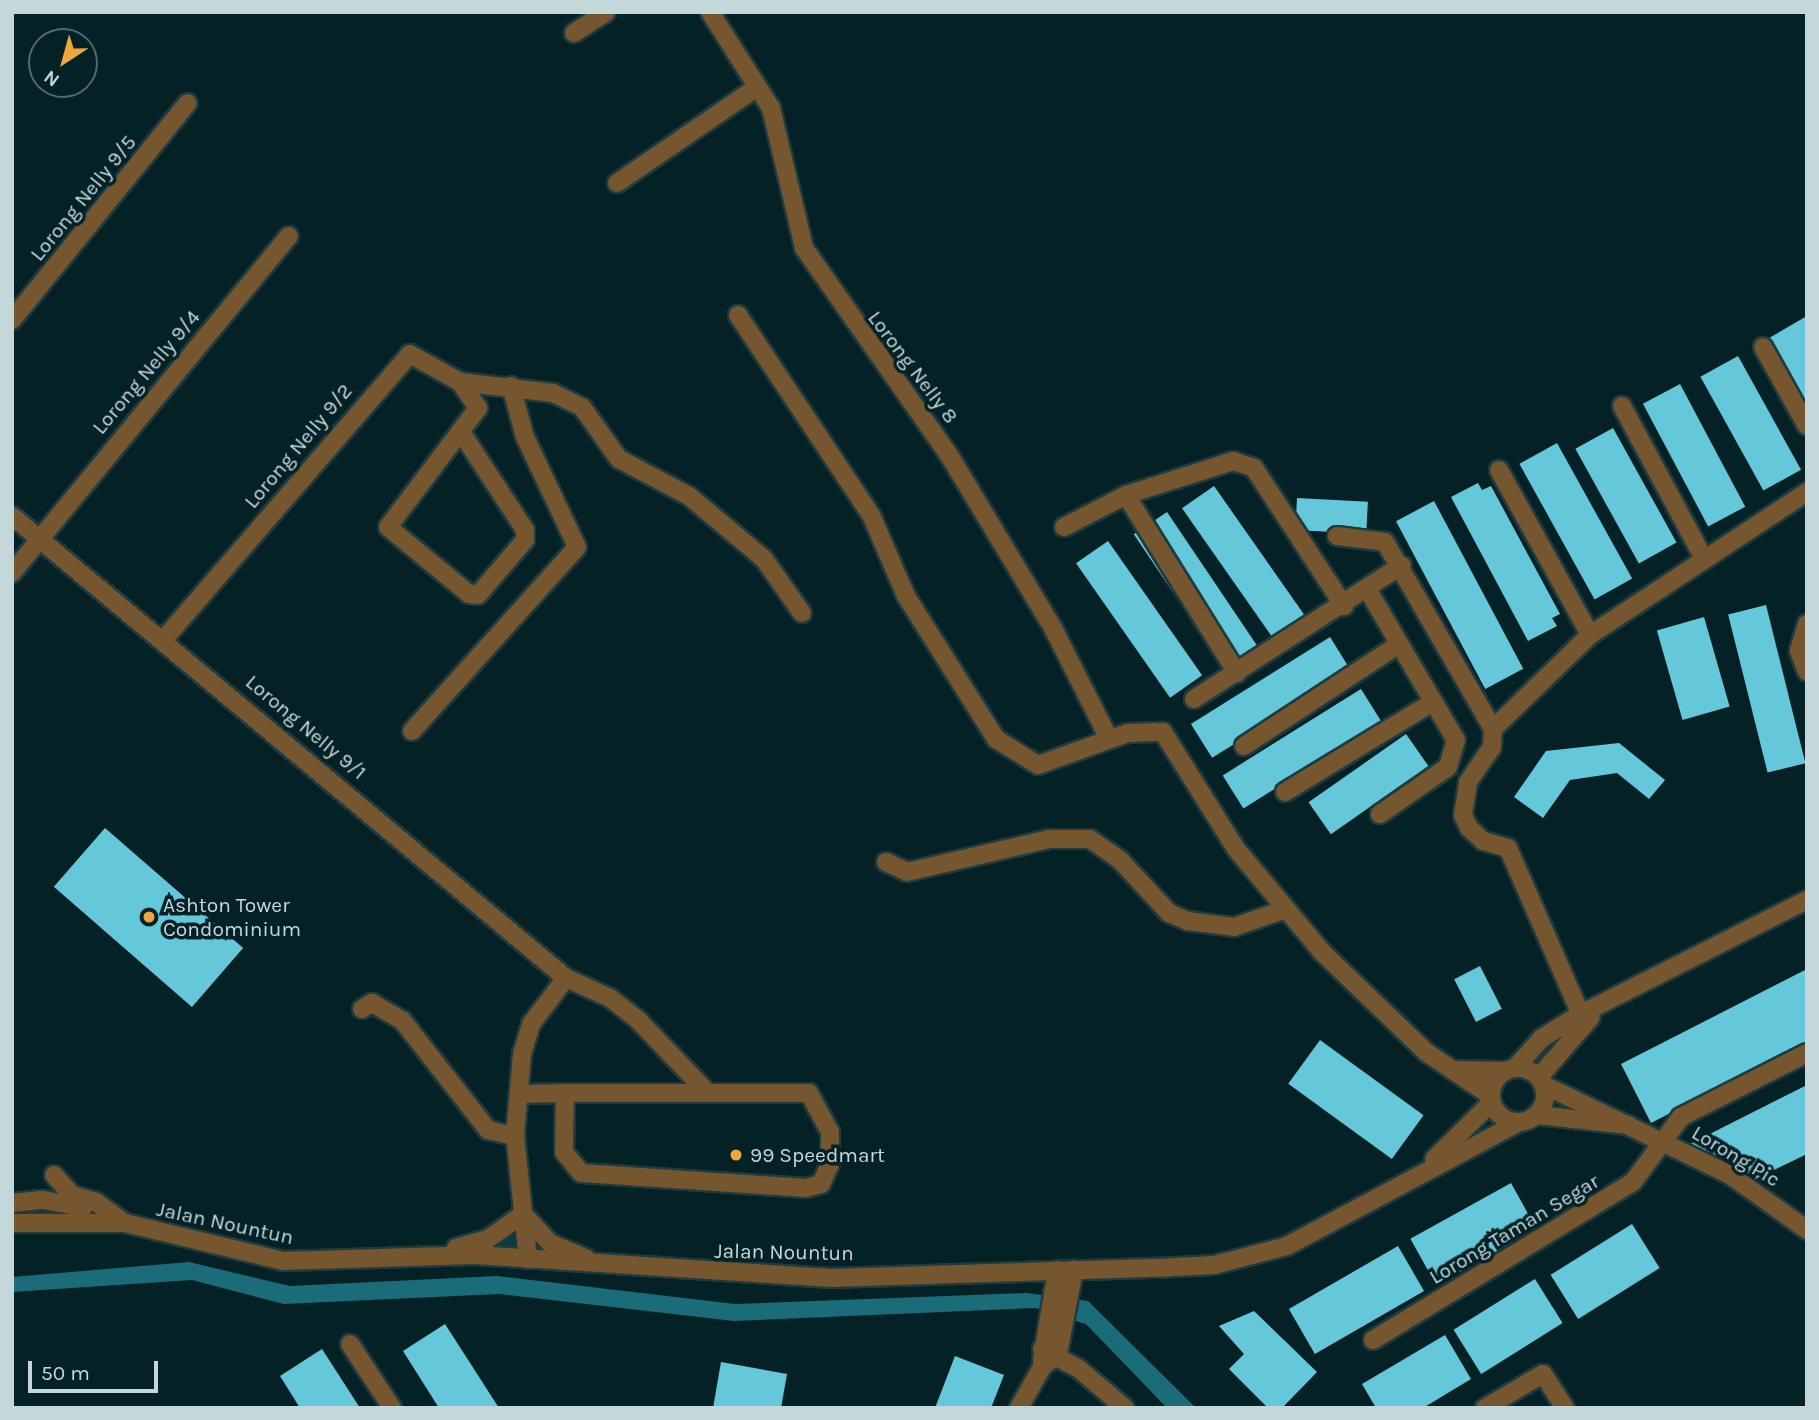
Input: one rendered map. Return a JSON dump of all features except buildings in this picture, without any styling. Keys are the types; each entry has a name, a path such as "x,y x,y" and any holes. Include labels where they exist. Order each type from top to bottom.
{"street":[{"path":"574,33 606,12"},
{"name":"Lorong Nelly 8","path":"710,12 781,134 804,248 949,455 1055,630 1109,739"},
{"path":"617,183 756,88"},
{"name":"Lorong Nelly 9/5","path":"12,320 188,103"},
{"name":"Lorong Nelly 9/4","path":"12,573 289,236"},
{"path":"738,315 872,517 906,596 996,739 1038,765 1109,739 1152,729 1168,736 1237,849 1286,909 1364,994 1452,1070 1491,1099 1501,1116 1517,1122"},
{"path":"1763,347 1807,426"},
{"name":"Lorong Nelly 9/2","path":"164,639 402,358 420,355 460,382 478,408 463,435"},
{"path":"460,382 511,386 566,396 582,407 619,459 689,496 764,559 802,613"},
{"path":"412,731 577,547 525,436 511,386"},
{"path":"1622,406 1704,559"},
{"path":"463,435 525,530 525,540 478,595 469,594 387,527 463,435"},
{"path":"1064,527 1126,495 1218,462 1254,468 1344,606"},
{"path":"1499,470 1590,635"},
{"path":"1493,729 1590,635 1807,492"},
{"path":"1126,495 1237,673"},
{"name":"Lorong Nelly 9/1","path":"12,516 164,639 566,978 610,998 638,1020 708,1093"},
{"path":"1337,536 1374,538 1402,565 1493,729 1492,747 1468,782 1463,815 1483,841 1508,848 1582,1019"},
{"path":"1194,699 1369,592 1402,565"},
{"path":"1369,592 1456,740 1455,754 1448,766 1380,814"},
{"path":"1807,624 1799,651 1807,672"},
{"path":"1244,746 1398,645"},
{"path":"1285,792 1433,702"},
{"path":"886,862 907,872 1049,839 1090,839 1120,860 1169,913 1188,921 1234,927 1286,909"},
{"path":"1537,1115 1545,1101 1541,1081 1582,1019 1807,900"},
{"path":"528,1259 514,1136 522,1094 524,1038 566,978"},
{"path":"362,1009 372,1003 402,1020 488,1130 514,1136"},
{"name":"Jalan Nountun","path":"1425,1169 1491,1099 1510,1070 1542,1038 1582,1019"},
{"name":"Lorong Taman Segar","path":"1373,1340 1633,1182 1682,1117 1807,1053"},
{"path":"1452,1070 1510,1070 1541,1081"},
{"name":"Lorong Pic","path":"1541,1081 1638,1126 1730,1175 1807,1230"},
{"path":"522,1094 565,1093 809,1093 830,1132 830,1164 821,1184 806,1188 581,1173 564,1152 565,1093"},
{"name":"Jalan Nountun","path":"12,1223 125,1223 283,1261 428,1256 528,1259 832,1278 1065,1270 1252,1258 1287,1246 1425,1169 1517,1122 1537,1115"},
{"name":"Lorong Pic","path":"1537,1115 1638,1126"},
{"path":"12,1213 38,1207 54,1175 72,1195 103,1208"},
{"name":"Jalan Nountun","path":"12,1203 43,1200 103,1208 125,1223"},
{"path":"428,1256 488,1239 523,1214"},
{"path":"523,1214 550,1243 606,1265"},
{"path":"1019,1408 1047,1356 1056,1329 1065,1270"},
{"path":"351,1344 392,1408"},
{"path":"1047,1356 1125,1408"},
{"path":"1485,1408 1543,1374 1564,1408"}],"shaded area":[{"path":"515,1227 518,1249 491,1246"},
{"path":"189,1262 290,1286 497,1276 735,1304 1026,1293 1088,1301 1196,1408 1167,1408 1086,1324 1035,1308 734,1321 499,1294 284,1304 192,1280 12,1292 12,1277"}],"place":[{"name":"Ashton Tower Condominium","path":"149,917"},
{"name":"99 Speedmart","path":"736,1155"}]}
